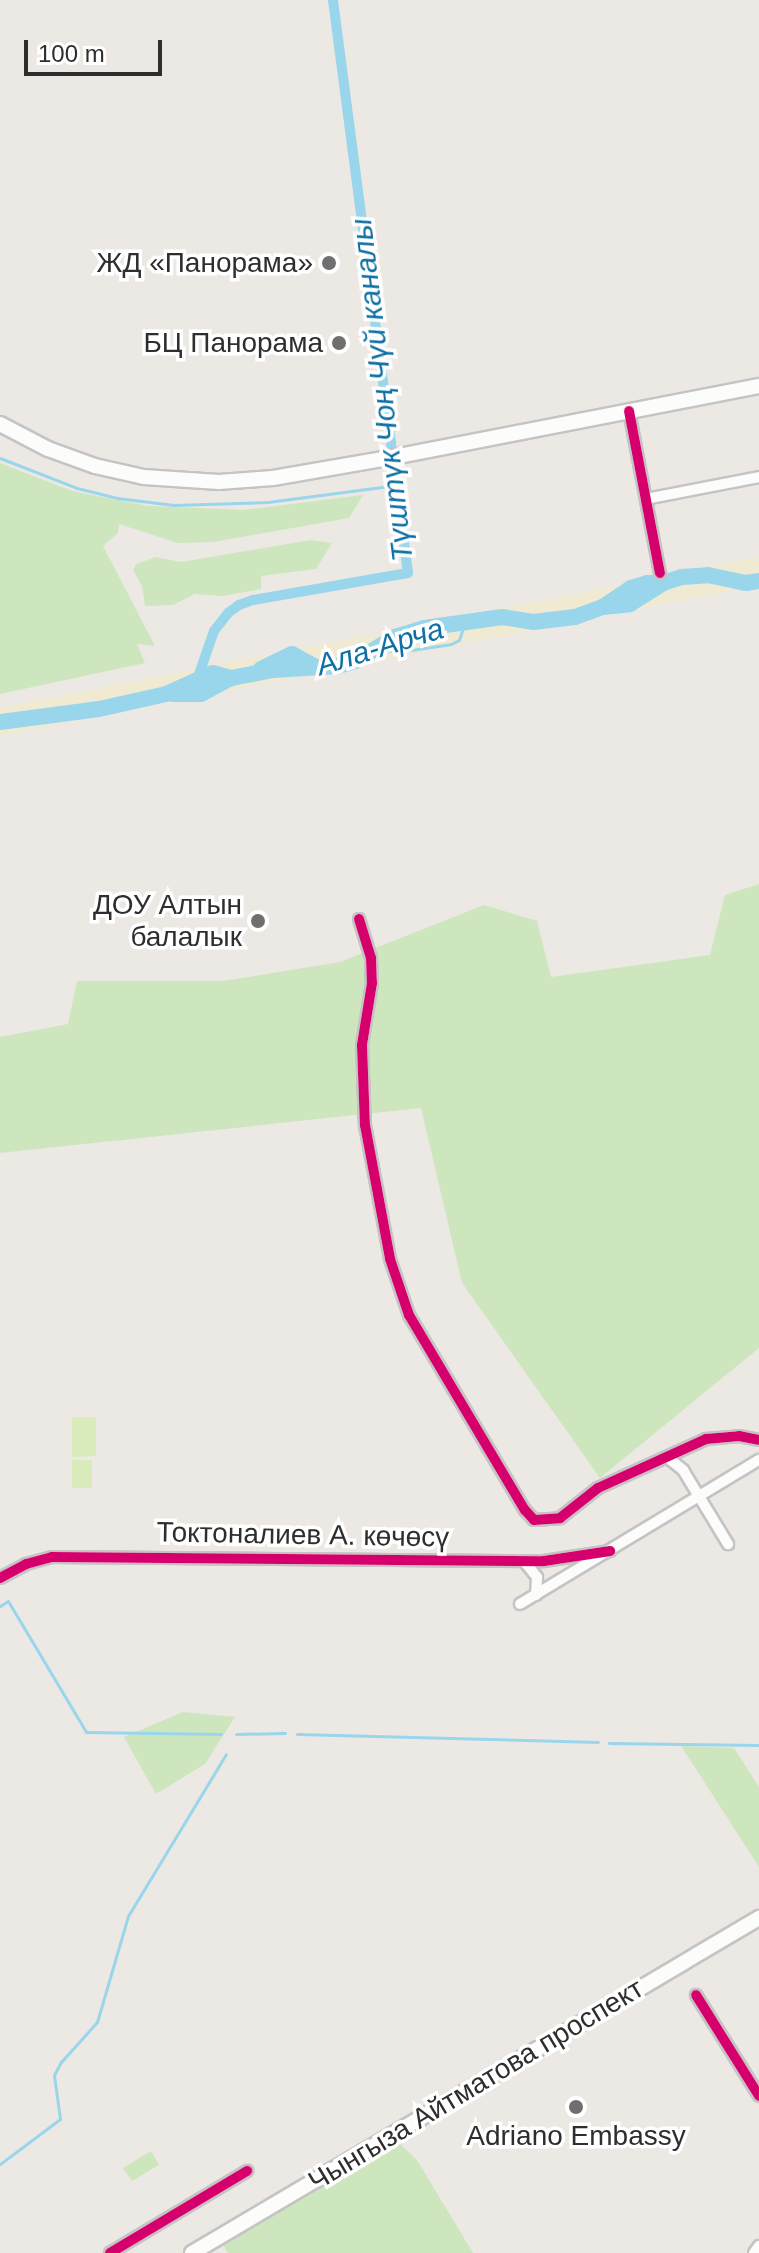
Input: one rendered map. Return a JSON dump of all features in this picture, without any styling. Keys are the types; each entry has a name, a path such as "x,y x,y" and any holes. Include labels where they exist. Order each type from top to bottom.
{"main road":[{"path":"0,424 48,449 95,466 178,481 273,478 759,386"},
{"name":"Чынгыза Айтматова проспект","path":"192,2253 759,1918"}],"street":[{"path":"629,411 660,573"},
{"path":"646,499 759,477"},
{"path":"359,919 371,958 372,983 362,1045 365,1125 390,1259 409,1315 534,1520 560,1518 598,1488 706,1439 739,1436 759,1440"},
{"path":"667,1457 683,1470 728,1544"},
{"path":"520,1604 759,1460"},
{"name":"Токтоналиев А. көчөсү","path":"0,1578 26,1564 52,1557 524,1561 562,1560 610,1551"},
{"path":"524,1561 537,1577 536,1595"},
{"path":"696,1995 759,2096"},
{"path":"110,2253 247,2171"},
{"path":"754,2253 759,2246"}],"green space":[{"path":"0,463 72,491 149,506 244,510 363,495 349,518 213,542 178,543 119,524 118,533 103,546 155,646 137,644 145,663 0,694"},
{"path":"311,540 332,543 316,569 261,576 261,589 222,596 195,594 173,605 145,606 142,586 133,570 136,564 156,557 181,562"},
{"path":"759,884 759,1348 600,1478 462,1283 421,1108 0,1153 0,1037 68,1024 77,981 223,981 340,962 484,905 537,921 551,977 710,955 725,895"},
{"path":"72,1417 96,1417 96,1456 72,1457"},
{"path":"72,1460 92,1460 92,1488 72,1488"},
{"path":"183,1712 235,1717 205,1764 156,1794 124,1737"},
{"path":"681,1746 734,1748 759,1787 759,1867"},
{"path":"398,2142 417,2160 473,2253 228,2253 223,2245"},
{"path":"151,2151 159,2165 132,2181 123,2168"}],"sand":[{"path":"759,557 759,585 0,736 0,708"}],"waterway":[{"name":"Түштүк Чоң Чүй каналы","path":"197,680 214,631 239,605 408,573 333,0"},
{"path":"0,458 77,488 117,498 174,505 268,502 397,485"},
{"name":"Ала-Арча","path":"0,722 99,709 166,694 213,673 231,678 273,670 338,666 355,661 395,637 424,628 502,617 533,622 575,617 603,607 630,604 663,583 682,577 708,575 746,583 759,581"},
{"path":"603,607 631,588 647,583 663,583"},
{"path":"379,649 398,652 451,644 459,640 465,622"},
{"path":"261,669 292,654 315,667"},
{"path":"173,694 201,694 231,678"},
{"path":"0,1606 8,1601 86,1732 221,1734"},
{"path":"236,1734 285,1733"},
{"path":"297,1734 598,1742"},
{"path":"609,1743 759,1745"},
{"path":"0,2164 60,2119 54,2075 61,2062 97,2022 128,1916 226,1754"}],"cycle path":[{"path":"629,411 660,573"},
{"path":"359,919 371,958 372,983 362,1045 365,1125 390,1259 409,1315 525,1510 534,1520 560,1518 598,1488 706,1439 739,1436 759,1440"},
{"path":"0,1578 26,1564 52,1557 544,1561 610,1551"},
{"path":"696,1995 759,2096"},
{"path":"110,2253 247,2171"}],"place":[{"name":"ЖД «Панорама»","path":"329,263"},
{"name":"БЦ Панорама","path":"339,343"},
{"name":"ДОУ Алтын балалык","path":"258,921"},
{"name":"Adriano Embassy","path":"576,2107"}]}
